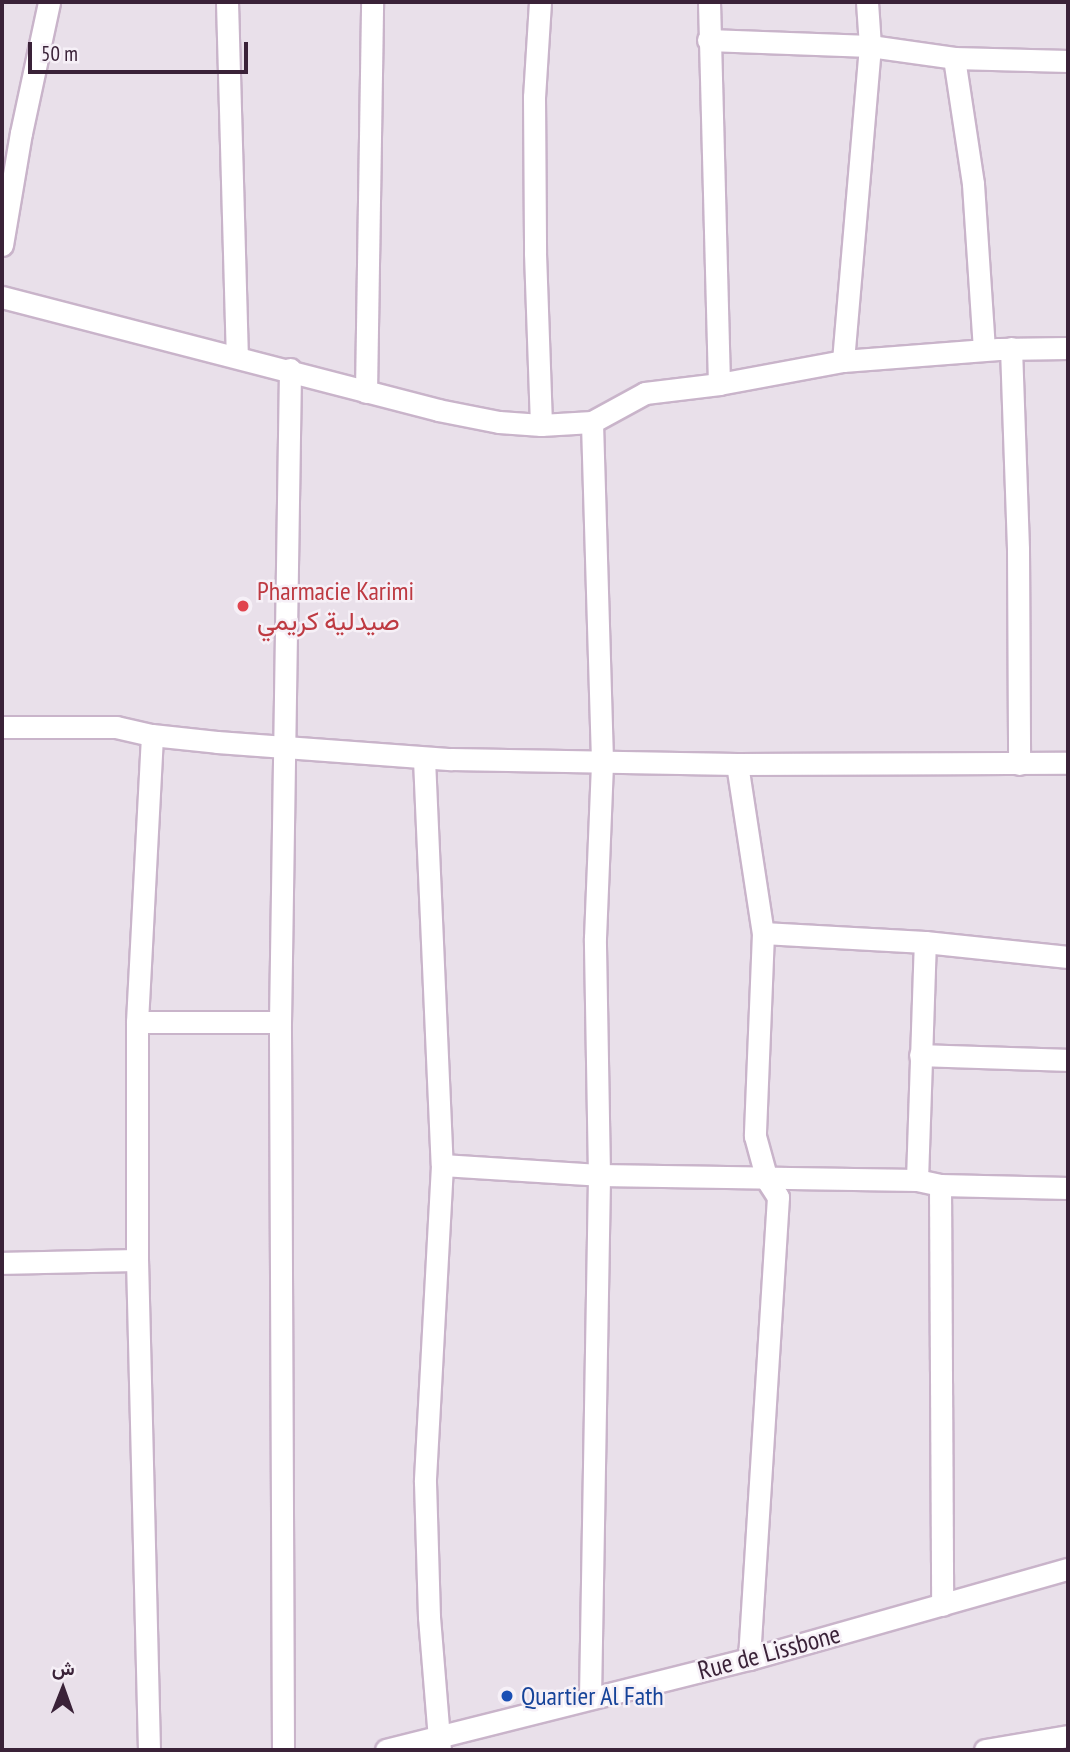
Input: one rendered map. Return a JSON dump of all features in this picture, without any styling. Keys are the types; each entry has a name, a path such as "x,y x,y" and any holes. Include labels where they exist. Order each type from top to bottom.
{"street":[{"path":"227,2 237,355"},
{"path":"366,392 372,2"},
{"path":"540,2 534,123 541,425"},
{"path":"709,2 719,384"},
{"path":"843,361 870,46 867,2"},
{"path":"2,245 44,4"},
{"path":"708,40 870,46 954,58 1068,61"},
{"path":"954,58 973,184 984,350"},
{"path":"2,297 237,355 366,392 499,422 541,425 592,422 645,393 719,384 843,361 1011,348 1068,348"},
{"path":"1011,348 1017,549 1019,764"},
{"path":"283,1750 279,1022 290,369"},
{"path":"590,1698 599,1175 596,938 602,760 592,422"},
{"path":"2,726 116,727 152,735 424,758 737,764 1068,763"},
{"path":"149,1750 137,1260 136,1022 152,735"},
{"path":"424,758 442,1165 425,1482 429,1617 439,1744"},
{"path":"737,764 763,933 755,1136 767,1180 778,1197 778,1238 749,1659"},
{"path":"763,933 925,942 1068,957"},
{"path":"917,1180 925,942"},
{"path":"136,1022 279,1022"},
{"path":"920,1055 1068,1060"},
{"path":"442,1165 599,1175 767,1180 917,1180 940,1185 1068,1188"},
{"path":"940,1185 942,1605"},
{"path":"2,1263 137,1260"},
{"name":"Rue de Lissbone","path":"386,1750 439,1744 590,1698 749,1659 1068,1569"},
{"path":"985,1750 1068,1736"}],"place":[{"name":"Pharmacie Karimi صيدلية كريمي","path":"243,606"},
{"name":"Quartier Al Fath","path":"507,1696"}]}
